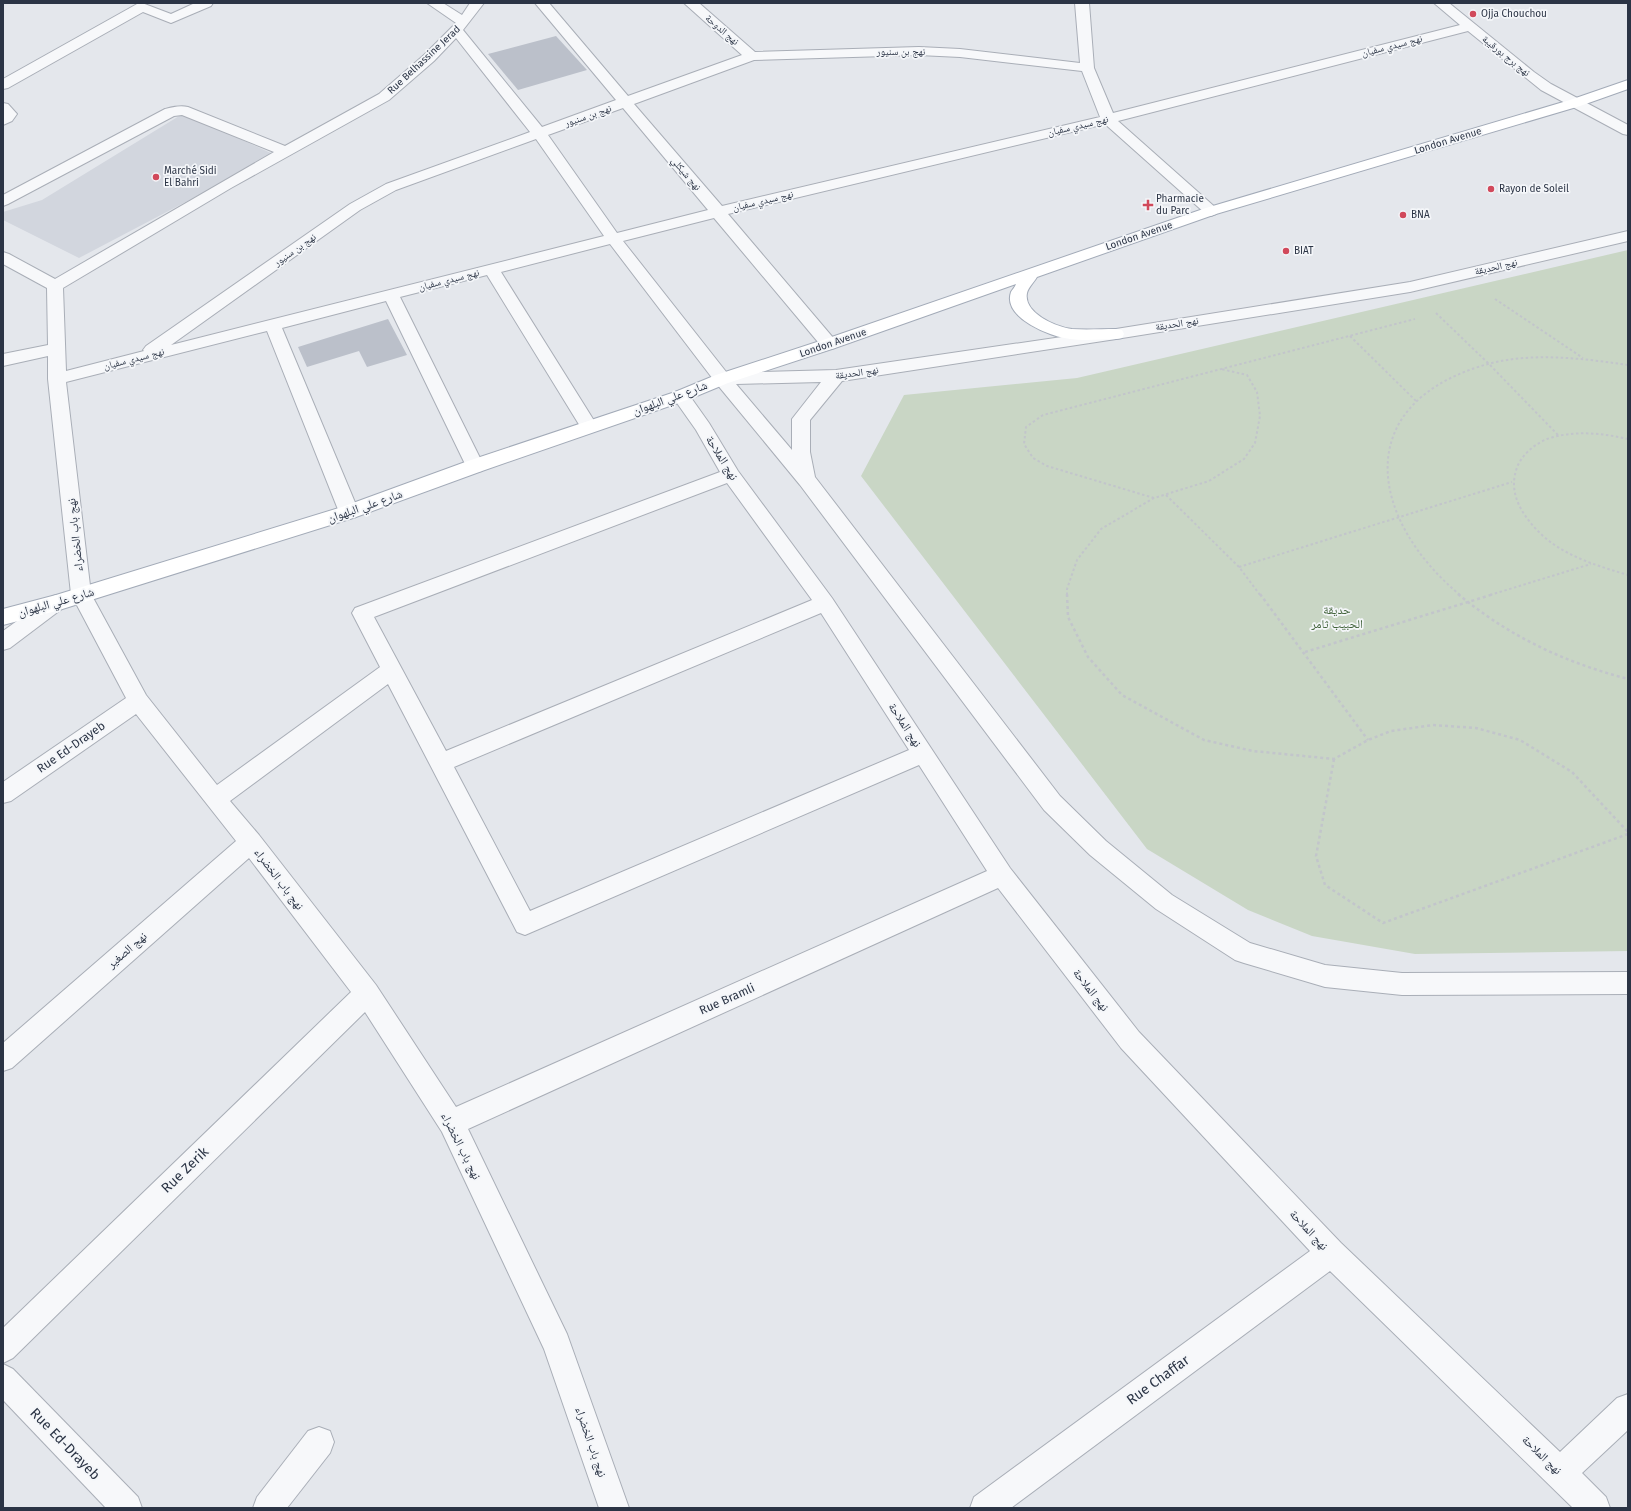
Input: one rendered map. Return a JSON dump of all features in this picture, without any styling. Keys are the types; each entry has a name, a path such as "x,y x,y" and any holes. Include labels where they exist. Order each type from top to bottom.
{"main road":[{"name":"London Avenue","path":"722,379 829,344 1211,212 1575,103 1628,84"},
{"path":"1031,274 1019,293 1020,304 1025,314 1042,325 1070,334 1116,334"},
{"name":"شارع علي البلهوان","path":"3,617 56,603 349,512 475,466 681,396 722,379"}],"street":[{"path":"3,85 142,7 171,19 206,3"},
{"path":"434,3 460,26 539,133 613,238 722,379 807,480 1052,803 1098,848 1158,897 1244,952 1325,976 1402,984 1628,983"},
{"name":"Rue Belhassine Jerad","path":"55,286 226,185 384,97 429,58 460,26 477,3"},
{"name":"نهج شيكلي","path":"542,3 829,344"},
{"name":"نهج الدوحة","path":"691,3 752,56"},
{"path":"1082,3 1087,68 1108,119 1211,212"},
{"name":"نهج برج بورقيبة","path":"1441,3 1529,75 1562,96 1628,131"},
{"name":"نهج سيدي سفيان","path":"57,379 613,238 1108,119 1469,27"},
{"name":"نهج بن سنيور","path":"142,357 354,207 372,197 413,178 752,56 919,51 960,53 1087,68"},
{"path":"3,107 10,114 3,121"},
{"path":"3,201 170,112 183,110 287,152"},
{"name":"نهج الحديقة","path":"722,379 836,376 1116,334 1410,287 1628,236"},
{"path":"3,257 55,286"},
{"path":"491,269 589,427"},
{"name":"نهج باب الخضراء","path":"55,286 57,379 81,594 138,701 215,799 251,842 367,993 451,1123 557,1344 614,1508"},
{"path":"391,294 475,466"},
{"path":"272,324 349,512"},
{"path":"3,360 57,349"},
{"path":"807,480 800,452 801,419 836,376"},
{"name":"نهج الملاحة","path":"681,396 703,427 731,475 825,603 1002,875 1130,1040 1331,1253 1595,1508"},
{"path":"731,475 362,613 525,924 924,754"},
{"path":"3,642 56,603"},
{"path":"441,763 825,603"},
{"path":"215,799 392,670"},
{"name":"Rue Ed-Drayeb","path":"3,794 138,701"},
{"name":"نهج الصغير","path":"3,1059 251,842"},
{"name":"Rue Bramli","path":"451,1123 1002,875"},
{"name":"Rue Zerik","path":"3,1348 367,993"},
{"name":"Rue Chaffar","path":"985,1508 1331,1253"},
{"name":"Rue Ed-Drayeb","path":"3,1379 127,1508"},
{"path":"1560,1473 1628,1409"},
{"path":"268,1508 320,1442"}],"path":[{"path":"1410,287 1489,364 1558,436"},
{"path":"1488,301 1502,297"},
{"path":"1495,299 1583,358"},
{"path":"1430,316 1445,312"},
{"path":"1154,498 1047,466 1033,458 1024,444 1026,427 1043,415 1415,319"},
{"path":"1350,336 1416,401"},
{"path":"1628,365 1583,358 1538,357 1489,364 1465,371 1438,384 1416,401 1397,425 1388,453 1388,484 1398,518 1409,539 1425,561 1444,582 1467,602 1529,643 1604,674 1628,679"},
{"path":"1221,369 1246,375 1257,392 1260,416 1255,443 1244,459 1209,481 1154,498 1101,529 1077,560 1067,589 1068,617 1088,657 1122,695 1160,718 1204,740 1253,751 1334,759 1368,740 1391,731 1433,725 1476,728 1520,740 1572,772 1628,833 1411,914 1383,923 1325,885 1316,856 1334,759"},
{"path":"1628,439 1586,432 1558,436 1533,445 1518,461 1512,482 1515,496 1520,507 1534,527 1550,541 1569,554 1591,564 1628,575"},
{"path":"1239,566 1512,482"},
{"path":"1166,495 1239,566 1368,740"},
{"path":"1304,652 1591,564"}],"shaded area":[{"name":"Marché Sidi El Bahri","path":"184,113 275,155 79,258 3,220 3,212 42,200"}],"green space":[{"name":"حديقة الحبيب ثامر","path":"1628,250 1628,951 1415,954 1312,936 1248,910 1147,849 861,476 904,395 1077,378"}],"building":[{"path":"556,36 587,70 518,90 488,54"},
{"path":"388,319 407,355 367,367 359,351 307,367 298,347"}],"place":[{"name":"Ojja Chouchou","path":"1473,14"},
{"name":"Marché Sidi El Bahri","path":"156,177"},
{"name":"Rayon de Soleil","path":"1491,189"},
{"name":"Pharmacie du Parc","path":"1148,205"},
{"name":"BNA","path":"1403,215"},
{"name":"BIAT","path":"1286,251"}]}
